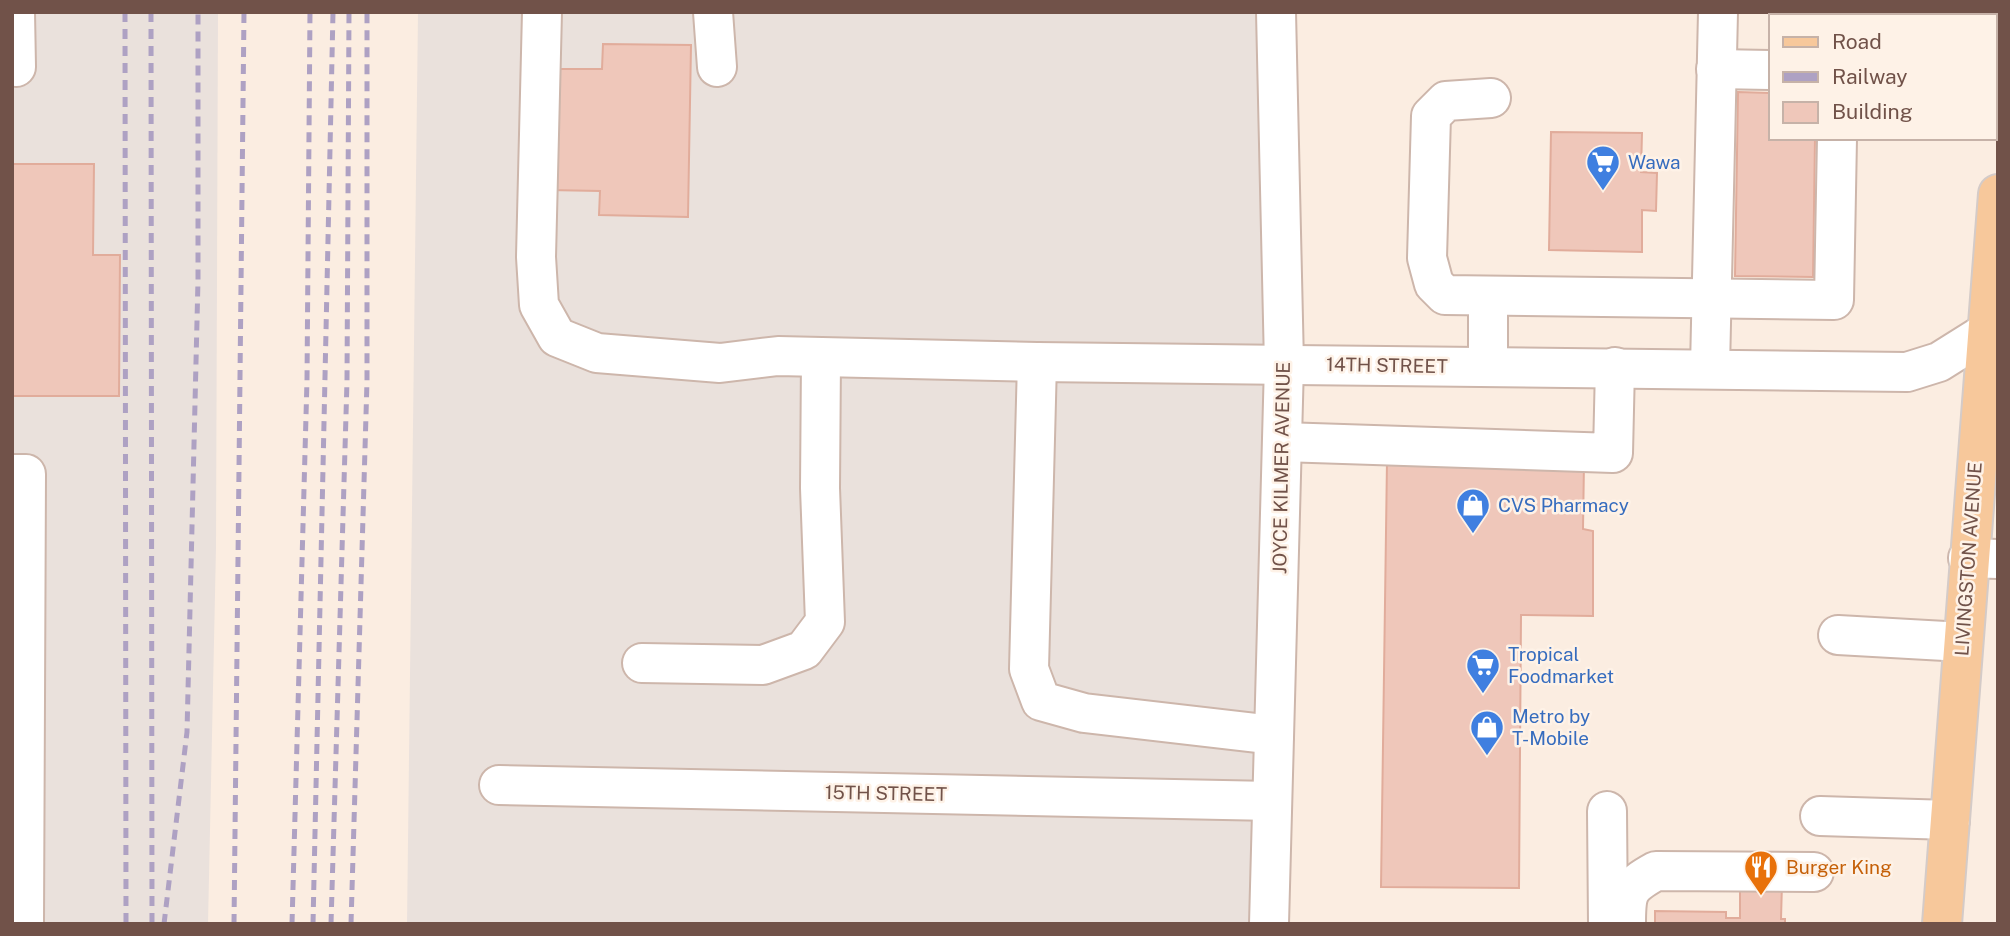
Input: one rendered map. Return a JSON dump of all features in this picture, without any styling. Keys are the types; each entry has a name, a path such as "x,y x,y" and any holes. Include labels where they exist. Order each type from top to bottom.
{"main road":[{"name":"LIVINGSTON AVENUE","path":"1942,924 1963,642 1983,558 1998,194"}],"street":[{"path":"15,12 16,66"},
{"name":"14TH STREET","path":"542,12 536,257 539,305 557,337 597,353 720,363 778,356 1037,362 1907,372 1939,362 1991,329"},
{"path":"713,12 717,67"},
{"name":"JOYCE KILMER AVENUE","path":"1269,924 1284,364 1276,12"},
{"path":"1710,368 1718,12"},
{"path":"1716,69 1769,69"},
{"path":"1490,99 1452,99 1435,109 1429,123 1427,258 1434,284 1445,295 1834,300 1837,140"},
{"path":"1488,296 1488,366"},
{"path":"642,663 763,665 804,650 825,622 820,488 821,358"},
{"path":"1037,362 1029,668 1041,701 1084,713 1274,735"},
{"path":"1282,442 1613,453 1615,367"},
{"path":"12,474 26,474 24,924"},
{"path":"1838,635 1963,642"},
{"name":"15TH STREET","path":"499,785 1272,801"},
{"path":"1607,811 1608,924"},
{"path":"1819,816 1950,820"},
{"path":"1626,924 1626,896 1637,881 1656,871 1814,872"}],"shaded area":[{"path":"12,12 218,12 216,547 208,924 12,924"},
{"path":"418,12 1262,12 1279,924 407,924"}],"building":[{"path":"603,44 691,45 688,217 599,215 600,191 549,190 551,69 602,69"},
{"name":"Wawa","path":"1738,92 1769,93 1769,140 1815,140 1813,277 1735,276"},
{"name":"Wawa","path":"1551,132 1642,133 1641,172 1657,173 1656,211 1642,210 1642,252 1549,250"},
{"path":"12,164 94,164 93,255 120,255 119,396 12,396"},
{"path":"1387,461 1584,462 1583,529 1593,531 1593,616 1521,615 1519,888 1381,887"},
{"name":"Burger King","path":"1740,883 1782,883 1781,919 1785,919 1785,924 1655,924 1655,911 1726,912 1726,918 1740,918"}],"railway":[{"path":"125,12 126,924"},
{"path":"151,12 152,924"},
{"path":"164,924 187,732 198,280 198,12"},
{"path":"234,924 244,12"},
{"path":"292,924 307,380 310,12"},
{"path":"313,924 333,12"},
{"path":"331,924 347,381 349,12"},
{"path":"351,924 367,381 367,12"}],"place":[{"name":"Wawa","path":"1603,192"},
{"name":"CVS Pharmacy","path":"1473,535"},
{"name":"Tropical Foodmarket","path":"1483,695"},
{"name":"Metro by T-Mobile","path":"1487,757"},
{"name":"Burger King","path":"1761,897"}]}
